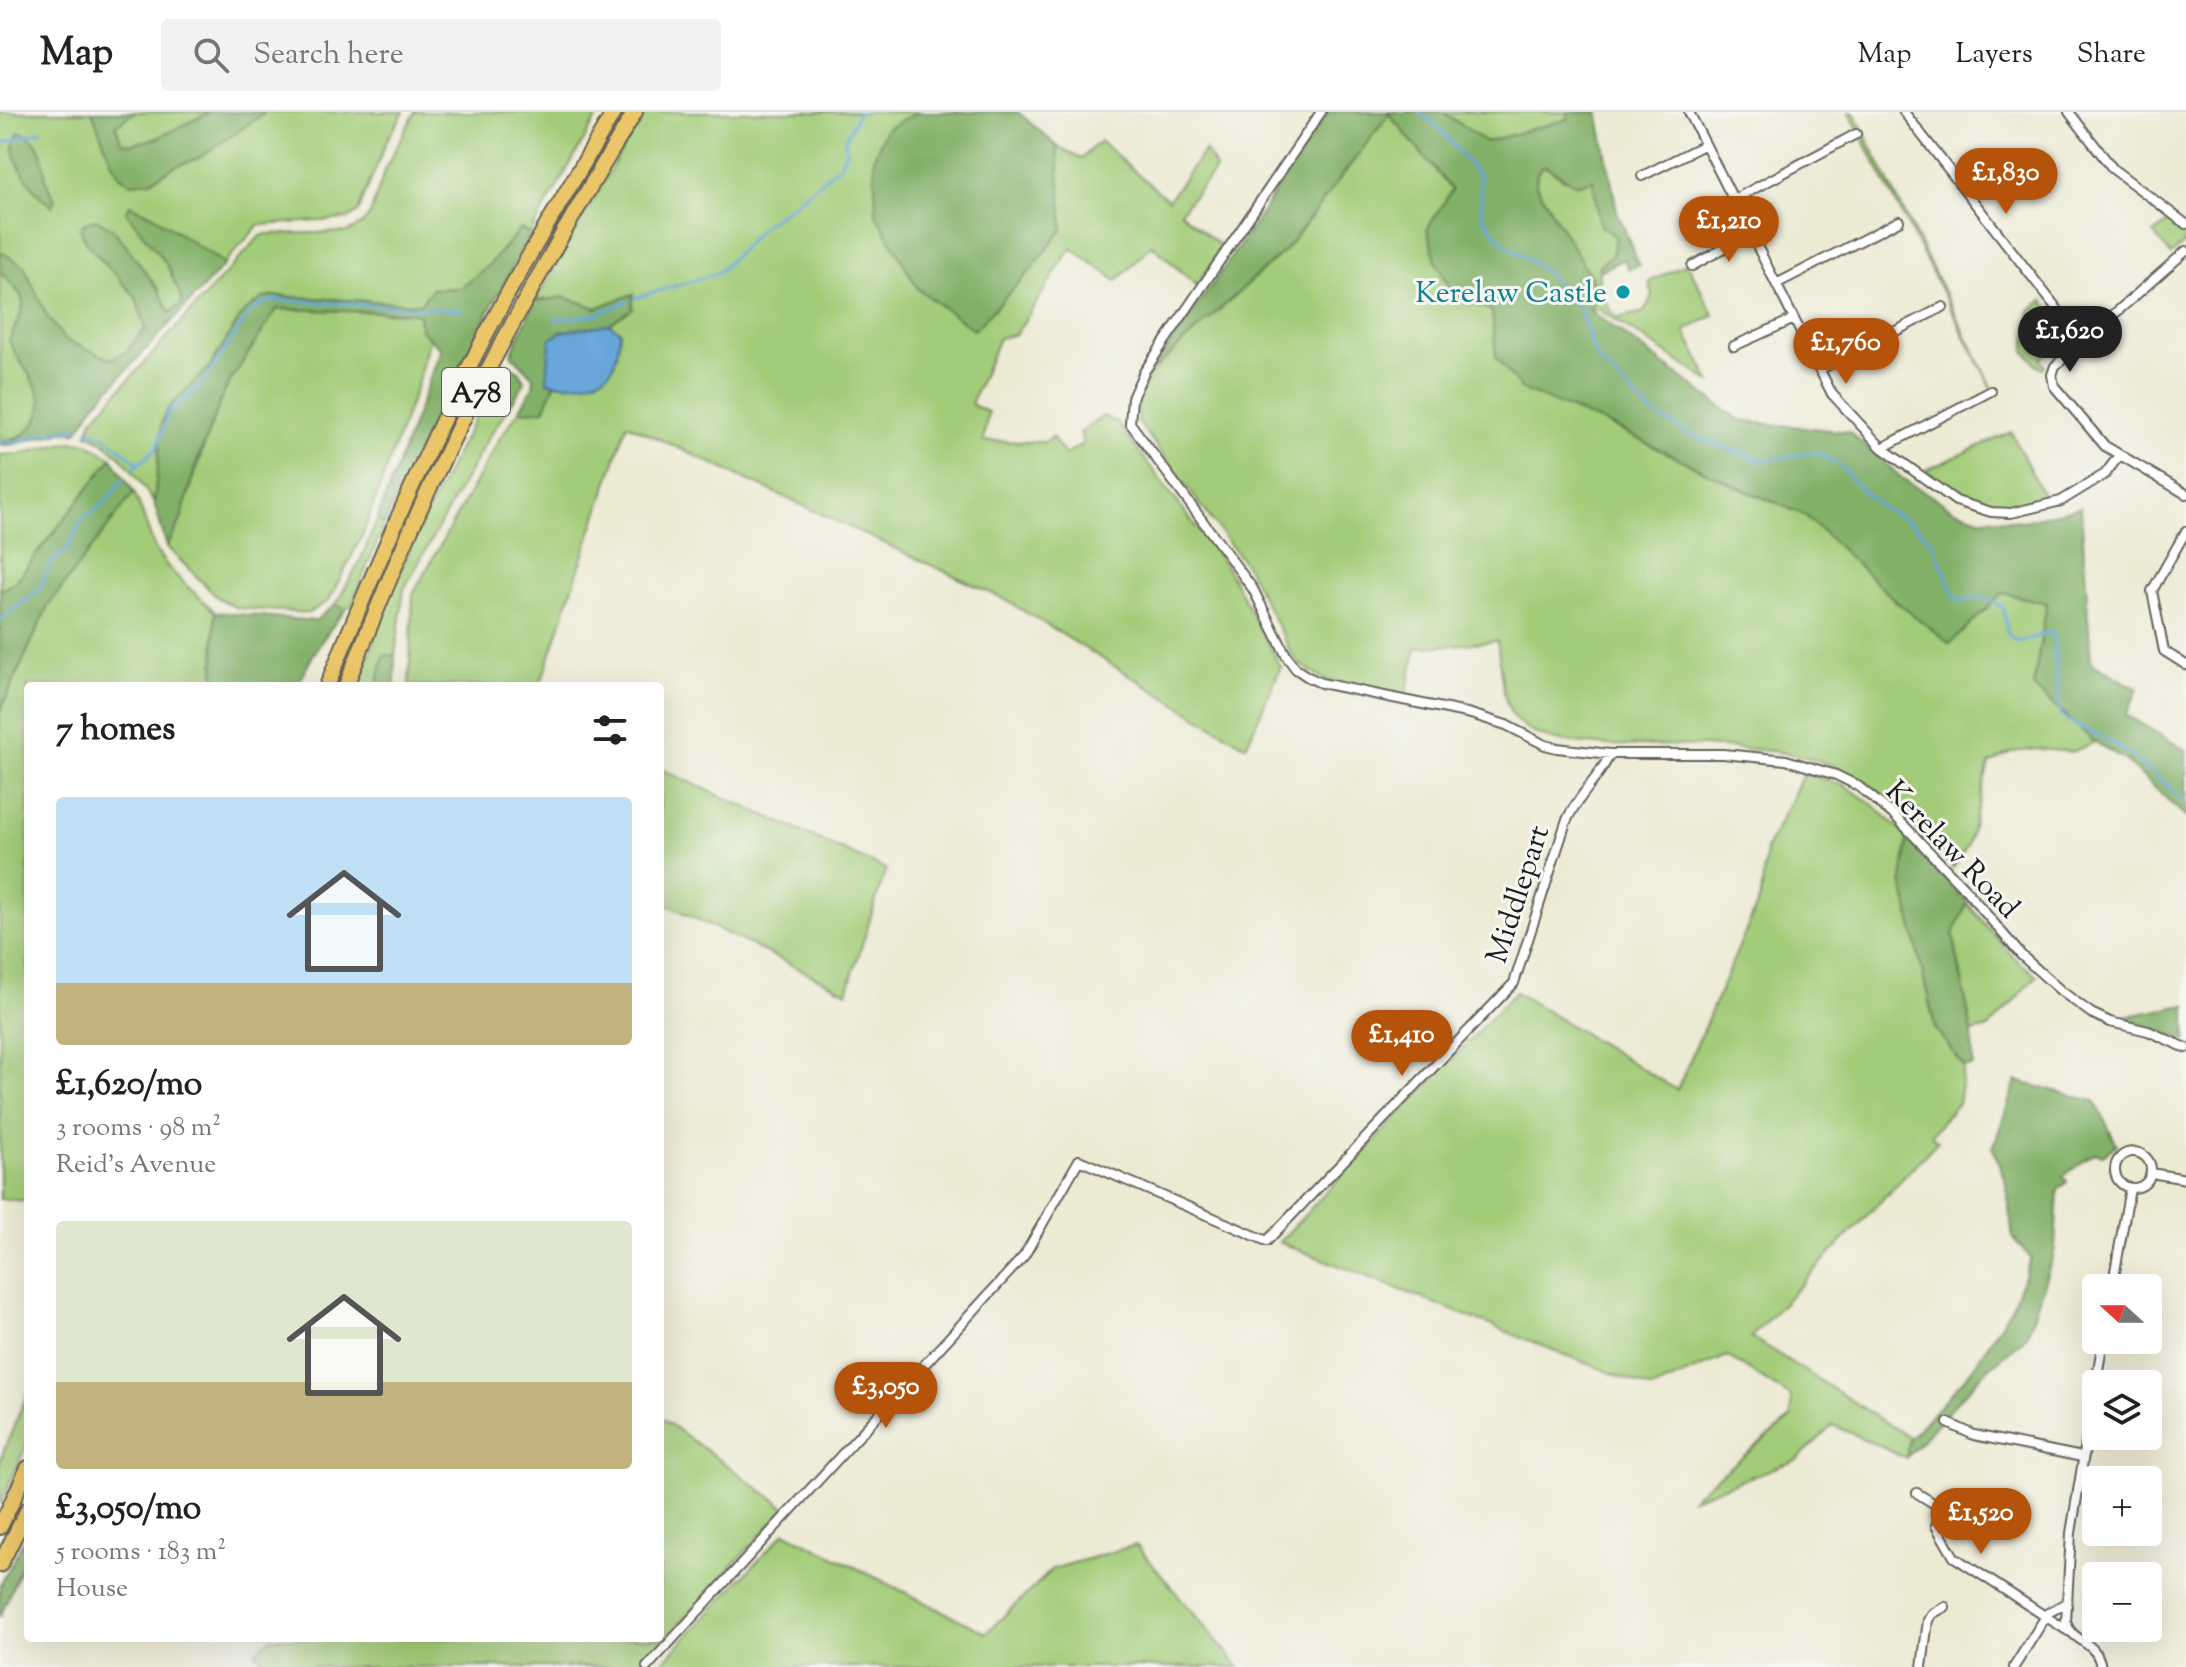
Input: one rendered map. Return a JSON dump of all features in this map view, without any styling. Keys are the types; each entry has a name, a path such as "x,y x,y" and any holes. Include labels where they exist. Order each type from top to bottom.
{"highway":[{"name":"A78","path":"329,682 374,571 460,387 507,295 614,112"},
{"name":"A78","path":"348,682 402,549 475,394 582,198 635,112"},
{"path":"0,1527 24,1476"},
{"path":"0,1565 24,1517"}],"street":[{"name":"Kerelaw Road","path":"1321,112 1144,372 1132,398 1130,423 1253,589 1296,669 1321,683 1471,714 1506,725 1545,745 1610,754 1723,754 1786,760 1836,775 1867,793 1914,834 2021,955 2061,991 2091,1013 2110,1022 2148,1031 2186,1048"},
{"path":"1689,112 1819,370 1839,404 1882,448 1956,501 1991,512 2011,513 2061,501 2105,474 2118,457"},
{"path":"1904,112 2082,341"},
{"path":"2069,112 2113,169 2186,224"},
{"path":"1733,200 1856,134"},
{"path":"1642,176 1704,145"},
{"path":"1776,284 1899,221"},
{"path":"1692,266 1751,233"},
{"path":"2186,251 2055,366 2053,383 2105,446 2118,457 2186,494"},
{"path":"1819,370 1943,307"},
{"path":"1734,346 1794,319"},
{"path":"1882,448 1991,391"},
{"path":"2186,531 2152,591 2164,651 2186,665"},
{"name":"Middlepart","path":"647,1667 1024,1256 1079,1160 1267,1241 1514,983 1566,822 1573,806 1602,773 1610,754"},
{"path":"2125,1154 2142,1155 2149,1163 2151,1173 2141,1186 2130,1188 2123,1185 2115,1173 2118,1160 2125,1154"},
{"path":"2151,1173 2186,1179"},
{"path":"2115,1274 2130,1188"},
{"path":"2070,1632 2066,1622 2068,1556 2100,1354"},
{"path":"1948,1423 1974,1435 2082,1457"},
{"path":"1917,1493 1941,1508 1936,1526 1954,1557 2095,1650 2101,1667"},
{"path":"2014,1667 2046,1617 2066,1603"},
{"path":"1922,1667 1926,1623 1932,1614 1945,1607"}],"green space":[{"path":"0,112 404,112 387,140 358,212 348,219 259,225 95,404 77,432 62,432 9,445 0,444"},
{"path":"92,112 135,112 116,125 121,142 131,144 155,139 210,112 266,112 199,158 176,166 151,181 131,183 120,177 112,163"},
{"path":"415,112 600,112 530,234 520,229 490,264 461,288 432,289 421,304 275,296 263,299 244,313 209,368 169,407 162,420 154,503 118,454 88,434 91,421 259,237 266,234 348,232 361,225 370,215 386,167"},
{"path":"647,112 918,112 886,129 974,329 1028,273 1063,229 1057,146 1081,159 1100,141 1168,200 1205,150 1216,169 1180,212 1222,247 1197,286 1152,245 1117,281 1071,248 1016,334 999,338 971,404 988,412 983,441 1045,442 1052,437 1065,455 1083,443 1080,433 1103,416 1117,423 1226,566 1281,667 1246,746 1002,598 627,424 541,682 409,682 413,594 500,438 519,411 544,409 555,384 587,382 620,331 609,324 632,309 596,308 565,297 535,301"},
{"path":"918,112 1018,112 1057,146 1063,229 1028,273 974,330 918,289 876,214 874,157 886,129"},
{"path":"1327,112 1443,112 1486,142 1568,119 1568,112 1598,112 1617,211 1639,265 1628,269 1624,259 1599,271 1599,265 1612,256 1616,237 1600,225 1593,180 1576,185 1546,166 1537,173 1536,185 1598,289 1589,309 1740,421 1849,432 1903,479 1955,510 1980,518 2024,521 2081,507 2091,663 2138,689 2126,715 2186,750 2186,817 2125,760 2095,742 2033,687 2047,603 2003,593 1950,644 1898,603 1805,515 1737,487 1612,426 1521,389 1496,357 1492,311 1452,294 1436,261 1427,229 1452,190 1389,114 1287,248 1150,373 1253,226"},
{"path":"1443,112 1568,112 1569,119 1486,142"},
{"path":"1849,112 1854,112 1994,392"},
{"path":"1389,114 1452,190 1428,229 1452,294 1492,311 1496,357 1607,424 1737,487 1805,515 1898,603 2003,593 2048,603 2033,687 2095,742 2072,752 2039,749 2012,752 1989,764 1968,845 1953,868 1884,797 1852,774 1819,761 1786,753 1735,748 1578,743 1533,732 1518,722 1508,705 1497,641 1416,648 1406,696 1323,679 1296,662 1247,567 1138,422 1138,400 1150,373 1287,248"},
{"path":"20,132 30,137 41,152 47,181 55,199 52,206 29,182 17,160 15,139"},
{"path":"1546,166 1563,179 1593,180 1616,236 1612,256 1599,265 1599,274 1601,294 1617,318 1644,312 1653,295 1649,282 1687,263 1714,315 1685,331 1710,382 1600,310 1588,309 1536,185 1537,173"},
{"path":"130,205 152,215 225,264 95,404 77,432 0,444 0,440 18,437 30,429 41,404 34,382 9,341 23,303 0,272 0,251 24,266 47,316 65,340 111,359 126,352 146,328 135,296 87,244 80,228 85,223 96,219 114,230 159,290 170,313 183,302 167,265 126,212"},
{"path":"2170,221 2186,234 2185,243 2171,255 2154,234"},
{"path":"520,229 530,234 441,403 384,525 377,520 441,349 421,330 419,315 414,313 277,309 226,388 196,464 181,520 167,547 154,503 162,421 169,407 209,368 243,313 263,298 275,296 420,304 432,289 461,288 490,264"},
{"path":"633,294 632,309 609,324 560,332 547,381 555,384 544,410 519,411 533,387 534,378 511,354 535,301 565,297 596,308"},
{"path":"2043,300 2068,335 2063,348 2057,343 2040,360 2045,366 2043,369 2025,351 2030,310"},
{"path":"277,309 414,313 419,315 421,330 430,335 417,385 362,536 329,600 309,613 237,608 217,597 167,547 184,508 217,408 244,358"},
{"path":"505,363 519,371 525,382 513,401 491,388"},
{"path":"491,388 513,401 488,438 404,589 395,655 384,656 378,682 360,682 400,572"},
{"path":"2011,432 2045,499 2011,505 1982,501 1954,489 1926,470"},
{"path":"69,442 87,443 112,458 15,582 0,591 0,455 20,454"},
{"path":"112,458 134,492 48,606 0,711 0,591 15,582"},
{"path":"134,492 159,555 215,612 214,682 24,682 24,1201 0,1199 0,711 48,606"},
{"path":"377,520 384,525 352,604 345,610 336,604 361,559"},
{"path":"336,604 345,610 318,646 300,682 214,682 215,612 315,621"},
{"path":"384,655 395,655 395,682 378,682"},
{"path":"664,771 886,869 847,992 664,903"},
{"path":"1804,773 1844,785 1872,804 1908,837 1902,881 1935,1028 1964,1067 1958,1103 1931,1135 1938,1141 1751,1337 1910,1438 1906,1458 1833,1425 1797,1460 1690,1499 1791,1418 1791,1397 1727,1356 1652,1389 1279,1242 1515,992 1677,1090 1761,896 1766,849"},
{"path":"1908,837 1967,903 1953,934 1972,1032 1973,1066 1964,1067 1935,1028 1902,881"},
{"path":"1967,903 2013,957 2037,976 1989,1028 1972,1032 1953,934"},
{"path":"2186,1005 2186,1040 2122,1017"},
{"path":"2016,1081 2095,1101 2117,1145 2103,1155 2095,1153 2063,1176 2067,1182 2058,1189 2055,1249 2027,1336 1983,1373 1906,1458 1910,1438 1971,1371 2012,1306 2031,1258 2013,1238 2006,1183 1993,1148"},
{"path":"24,1402 24,1451 0,1505 0,1460"},
{"path":"664,1420 786,1508 664,1640"},
{"path":"785,1532 986,1633 1053,1569 1136,1545 1239,1667 658,1667"},
{"path":"24,1539 24,1560 0,1617 0,1586"},
{"path":"266,1642 662,1642 639,1667 270,1667 255,1652"}],"water":[{"path":"609,324 620,331 616,360 607,374 582,383 547,382 550,340 560,332"}],"waterway":[{"path":"635,298 718,273 766,223 793,205 839,166 846,153 845,140 859,112"},
{"path":"1419,112 1438,127 1480,177 1482,215 1502,242 1542,268 1579,308 1596,357 1649,411 1691,435 1762,461 1816,452 1840,465 1881,507 1908,521 1932,541 1957,600 1983,597 2003,607 2008,634 2017,642 2053,632 2060,715 2121,749 2186,803"},
{"path":"0,144 41,131"},
{"path":"134,468 157,448 168,413 200,386 251,311 266,302 280,300 462,310"},
{"path":"556,319 594,315 628,301"},
{"path":"0,441 9,443 79,428"},
{"path":"88,431 103,435 138,463"},
{"path":"0,620 39,590 51,562 68,549 82,519 103,505 124,479"}],"place":[{"name":"Kerelaw Castle","path":"1623,292"}]}
